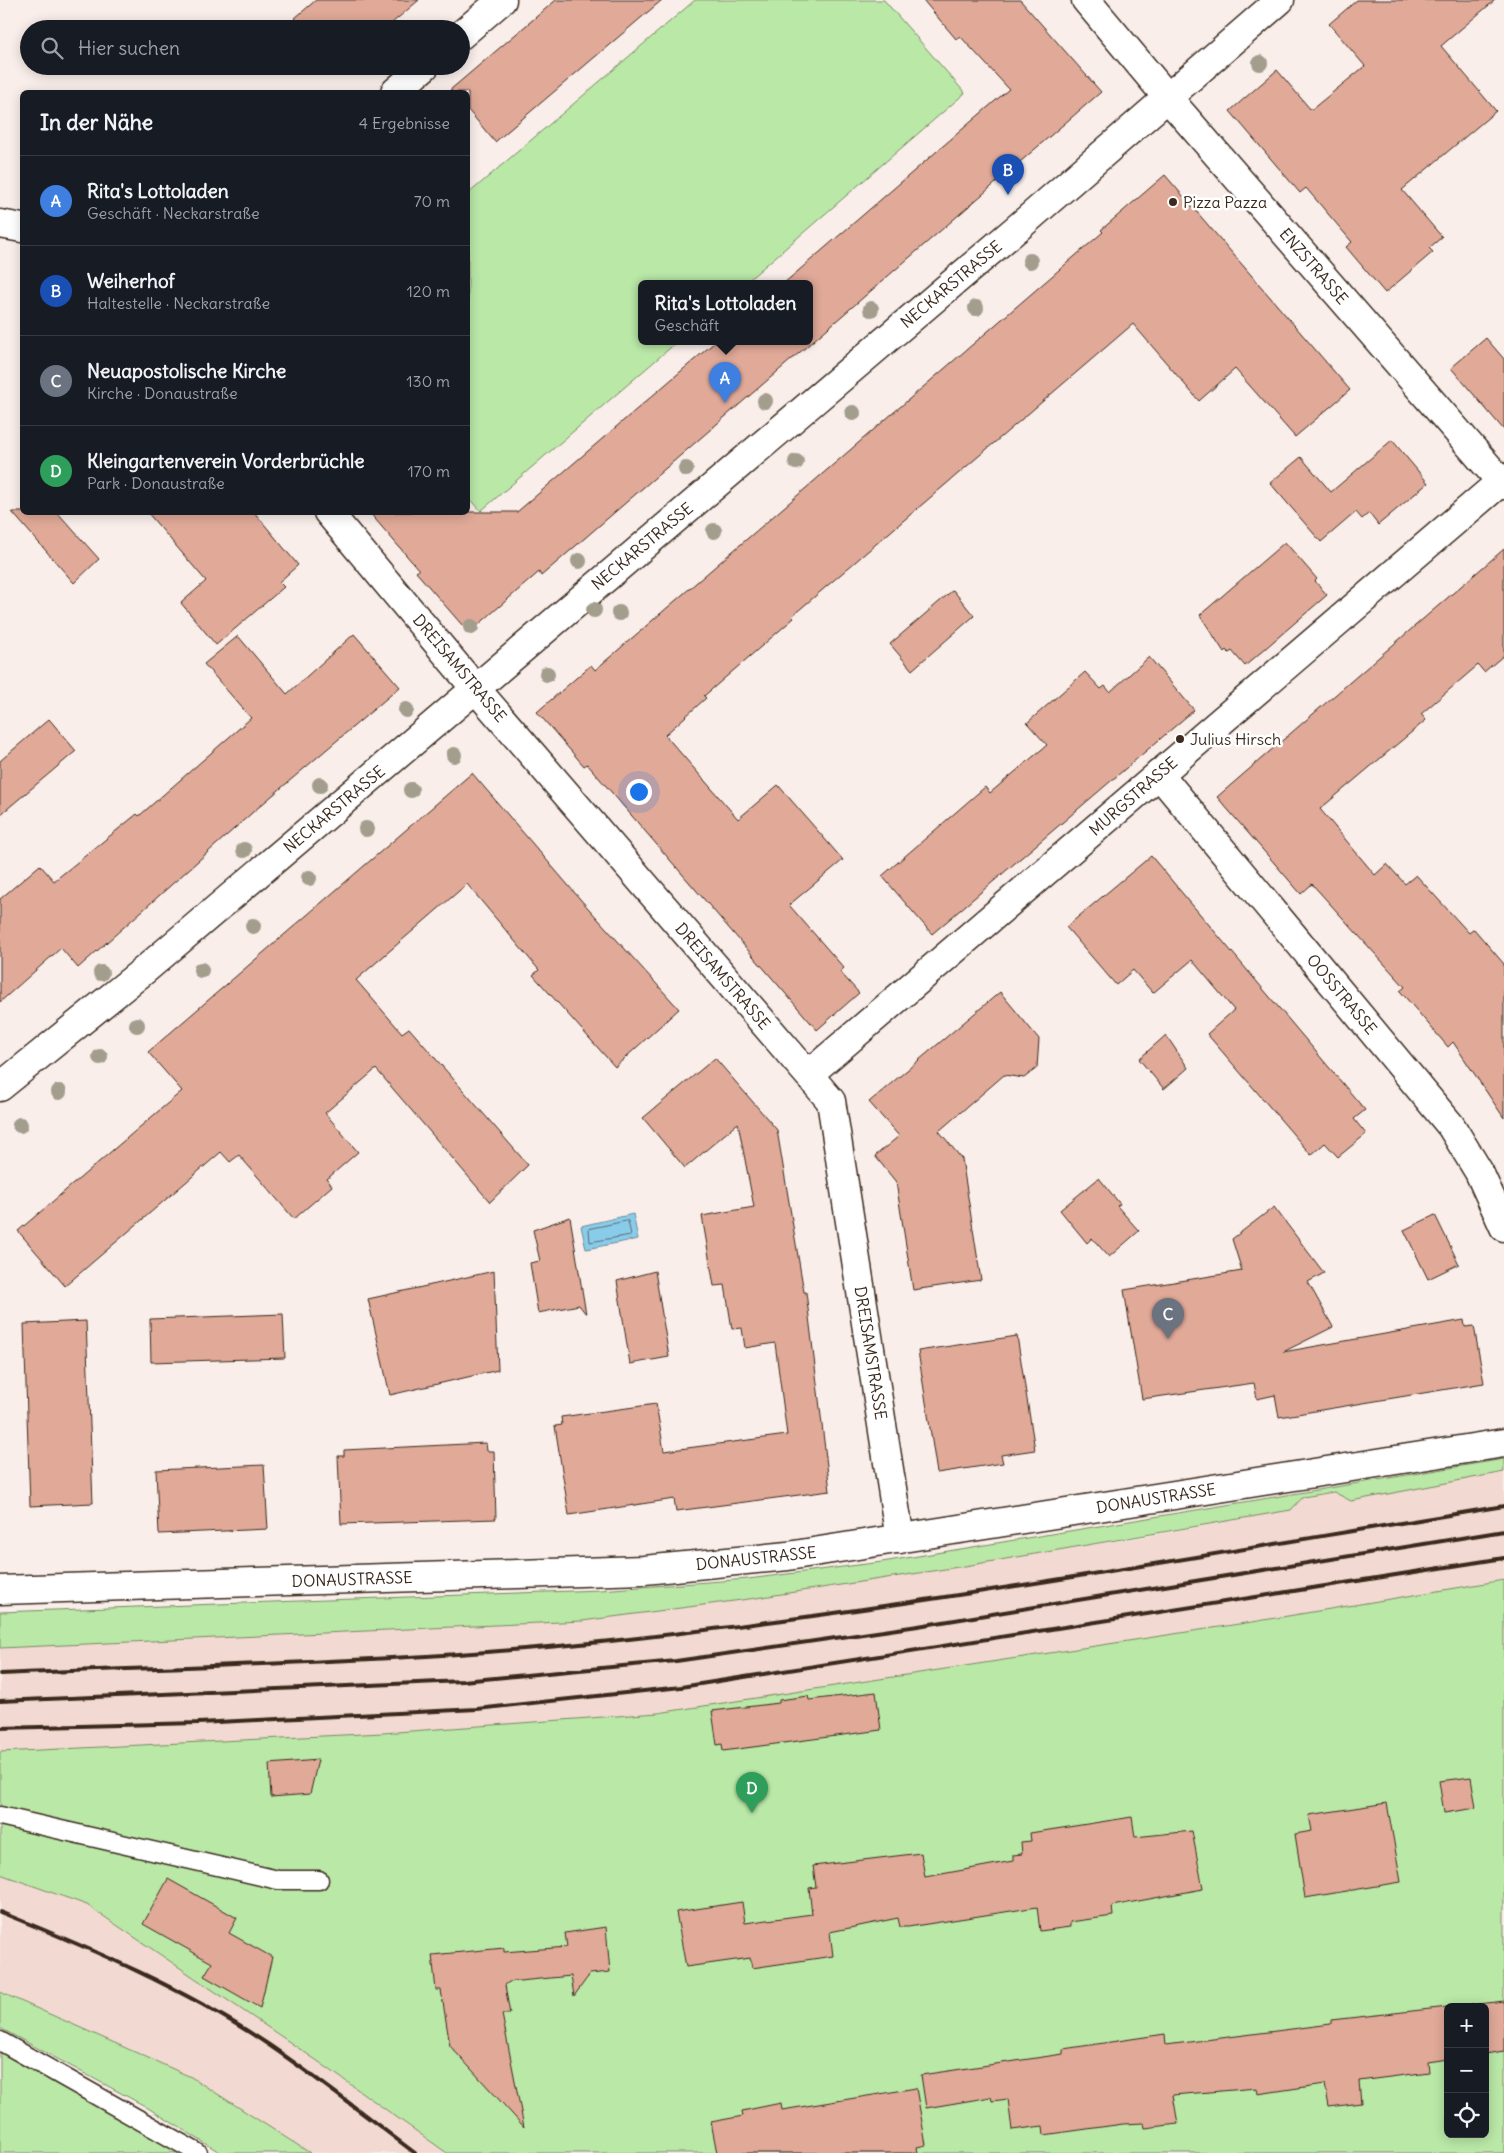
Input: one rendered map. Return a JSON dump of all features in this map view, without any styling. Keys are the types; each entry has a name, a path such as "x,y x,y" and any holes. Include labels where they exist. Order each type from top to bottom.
{"street":[{"name":"ENZSTRASSE","path":"1086,0 1168,98 1503,482"},
{"name":"NECKARSTRASSE","path":"0,1087 147,968 1168,98 1280,0"},
{"path":"470,27 498,1"},
{"path":"397,90 415,75"},
{"path":"0,224 20,228"},
{"name":"MURGSTRASSE","path":"809,1074 1503,482"},
{"name":"DREISAMSTRASSE","path":"331,515 475,688 831,1101 900,1539"},
{"name":"OOSSTRASSE","path":"1159,774 1451,1126 1479,1172 1504,1227"},
{"name":"DONAUSTRASSE","path":"0,1590 644,1570 788,1556 1504,1443"}],"lane":[{"path":"8,1818 278,1880 318,1880"},
{"path":"0,2041 198,2153"}],"shaded area":[{"path":"1504,1472 1504,1580 1252,1622 658,1713 383,1733 0,1752 0,1648 582,1621 749,1599 1143,1537 1291,1510 1303,1497"},
{"path":"0,1874 87,1905 319,2062 447,2153 310,2153 191,2077 0,1992"}],"green space":[{"path":"695,0 884,0 965,93 749,280 638,280 638,345 674,345 481,511 470,498 470,192"},
{"path":"1504,1459 1504,1472 1351,1501 1334,1492 1303,1497 1291,1510 965,1566 749,1599 582,1621 0,1648 0,1612 600,1590 748,1579 882,1562"},
{"path":"1504,1580 1504,2153 447,2153 319,2062 87,1905 0,1874 0,1752 383,1733 658,1713 1252,1622"},
{"path":"0,1992 191,2077 310,2153 221,2153 143,2105 0,2028"},
{"path":"0,2051 21,2062 179,2153 0,2153"}],"water":[{"path":"633,1214 638,1239 586,1249 581,1226"}],"building":[{"path":"316,0 419,0 396,20 297,20 295,18"},
{"path":"556,0 662,0 495,142 470,112 470,90 450,90 470,75"},
{"path":"923,0 1020,0 1101,92 813,341 813,280 788,280 1009,89 960,36 956,39"},
{"path":"1357,0 1495,0 1441,46 1496,111 1402,190 1442,237 1429,248 1433,252 1385,293 1346,247 1352,242 1306,188 1300,193 1230,111 1277,70 1311,110 1365,66 1329,24"},
{"path":"1165,175 1350,390 1295,437 1235,369 1199,401 1133,324 792,616 794,618 704,696 706,698 665,735 738,819 778,785 843,860 789,905 844,968 840,972 859,993 817,1030 587,764 584,766 537,712 591,665 595,670 1103,232 1101,230"},
{"path":"1486,338 1504,359 1504,430 1451,368"},
{"path":"712,345 808,345 541,576 539,572 469,633 416,572 419,570 372,515 470,515 470,512 517,512"},
{"path":"1392,440 1428,483 1378,525 1369,513 1362,519 1356,512 1321,542 1270,483 1301,457 1331,492"},
{"path":"12,512 20,512 20,515 60,515 99,559 74,583"},
{"path":"150,515 256,515 298,565 279,582 284,587 216,645 181,603 206,581"},
{"path":"1285,542 1317,579 1315,581 1327,595 1245,666 1232,651 1229,653 1226,650 1224,652 1200,615"},
{"path":"1504,549 1504,655 1484,672 1478,665 1421,714 1426,720 1320,809 1375,875 1387,864 1405,884 1416,875 1469,933 1474,929 1504,964 1504,1118 1453,1042 1448,1047 1400,991 1405,987 1312,884 1301,894 1217,797"},
{"path":"953,590 974,616 912,670 890,644"},
{"path":"354,634 400,687 253,812 78,968 61,948 0,1002 0,899 40,865 54,881 137,814 139,816 251,718 204,664 238,636 287,694"},
{"path":"1149,657 1194,710 932,934 882,876 985,787 990,793 1047,745 1027,723 1085,672 1101,689 1105,686 1110,692"},
{"path":"49,719 76,751 0,815 0,761"},
{"path":"472,773 580,899 679,1009 615,1067 533,975 539,970 467,884 356,980 402,1033 409,1028 528,1165 490,1202 376,1069 325,1113 358,1152 327,1179 332,1186 294,1219 239,1155 230,1162 221,1152 65,1286 18,1231 182,1091 148,1052"},
{"path":"1151,856 1365,1110 1354,1119 1366,1134 1338,1157 1325,1143 1311,1155 1207,1034 1234,1010 1192,960 1153,993 1133,970 1116,985 1066,927"},
{"path":"1000,992 1039,1039 1037,1068 1024,1078 1004,1075 939,1131 962,1159 981,1280 913,1290 896,1182 875,1156 899,1136 869,1102"},
{"path":"1166,1035 1188,1068 1164,1089 1139,1059"},
{"path":"715,1058 777,1130 804,1292 806,1292 830,1491 676,1511 674,1499 569,1515 555,1426 562,1425 561,1417 656,1404 664,1451 787,1435 775,1343 745,1348 742,1328 732,1329 725,1285 714,1286 702,1216 754,1207 738,1123 685,1168 643,1118"},
{"path":"1099,1178 1120,1204 1117,1206 1139,1231 1109,1257 1092,1238 1087,1243 1060,1210"},
{"path":"1274,1207 1324,1273 1308,1282 1333,1327 1283,1352 1464,1320 1465,1327 1474,1326 1484,1383 1279,1417 1275,1395 1257,1399 1254,1383 1142,1399 1124,1290 1242,1271 1232,1239"},
{"path":"1435,1215 1459,1264 1428,1279 1404,1230"},
{"path":"570,1217 586,1314 579,1305 538,1313 530,1263 540,1261 533,1230"},
{"path":"494,1271 498,1370 390,1395 368,1299"},
{"path":"655,1271 669,1357 630,1364 617,1281"},
{"path":"283,1314 285,1358 151,1362 150,1319"},
{"path":"86,1321 93,1503 30,1506 24,1324"},
{"path":"1017,1336 1035,1450 1001,1455 1003,1463 937,1473 918,1351"},
{"path":"486,1443 487,1451 494,1451 496,1519 341,1524 338,1456 344,1456 344,1450"},
{"path":"264,1465 268,1529 159,1534 156,1470"},
{"path":"876,1692 881,1730 723,1751 722,1744 717,1745 712,1711 779,1703 779,1700 808,1696 809,1700"},
{"path":"318,1760 310,1794 271,1797 269,1764"},
{"path":"1471,1777 1476,1808 1444,1813 1439,1781"},
{"path":"1387,1803 1401,1882 1305,1898 1295,1834 1312,1831 1309,1815"},
{"path":"1132,1817 1135,1837 1192,1831 1203,1889 1112,1906 1113,1916 1070,1922 1070,1927 1040,1931 1037,1907 908,1927 900,1927 898,1918 830,1932 833,1956 752,1968 750,1958 686,1967 676,1912 742,1902 745,1923 812,1914 809,1888 816,1887 813,1866 921,1853 925,1877 1013,1861 1013,1855 1022,1854 1021,1842 1031,1841 1030,1833"},
{"path":"168,1879 237,1918 229,1933 272,1957 260,2008 204,1976 212,1963 143,1924"},
{"path":"606,1927 610,1972 590,1974 574,1996 571,1976 509,1982 505,1985 510,2014 502,2014 524,2127 450,2046 441,1990 436,1990 432,1955 504,1948 504,1952 567,1947 565,1933"},
{"path":"1504,2001 1504,2051 1489,2053 1489,2003 1486,2003"},
{"path":"1444,2007 1444,2060 1428,2062 1429,2072 1359,2081 1361,2103 1329,2107 1325,2084 1258,2094 1257,2088 1173,2095 1178,2124 1145,2128 1144,2123 1123,2124 1044,2135 1043,2126 1012,2130 1008,2099 992,2101 991,2097 926,2108 921,2075 1063,2054 1063,2049 1165,2034 1166,2045 1331,2024 1331,2020"},
{"path":"916,2088 926,2145 917,2147 918,2153 717,2153 711,2122 743,2116 742,2111 781,2103 782,2110"}],"railway":[{"path":"0,1674 400,1658 638,1638 747,1625 964,1594 1504,1506"},
{"path":"0,1701 463,1681 676,1661 918,1626 1504,1531"},
{"path":"0,1728 198,1723 477,1709 681,1687 1504,1558"},
{"path":"0,1912 138,1971 205,2006 288,2058 415,2153"}],"place":[{"name":"Weiherhof","path":"1008,195"},
{"name":"Pizza Pazza","path":"1173,202"},
{"name":"Rita's Lottoladen","path":"725,403"},
{"name":"Julius Hirsch","path":"1180,739"},
{"name":"Neuapostolische Kirche","path":"1168,1339"},
{"name":"Kleingartenverein Vorderbrüchle","path":"752,1813"}]}
